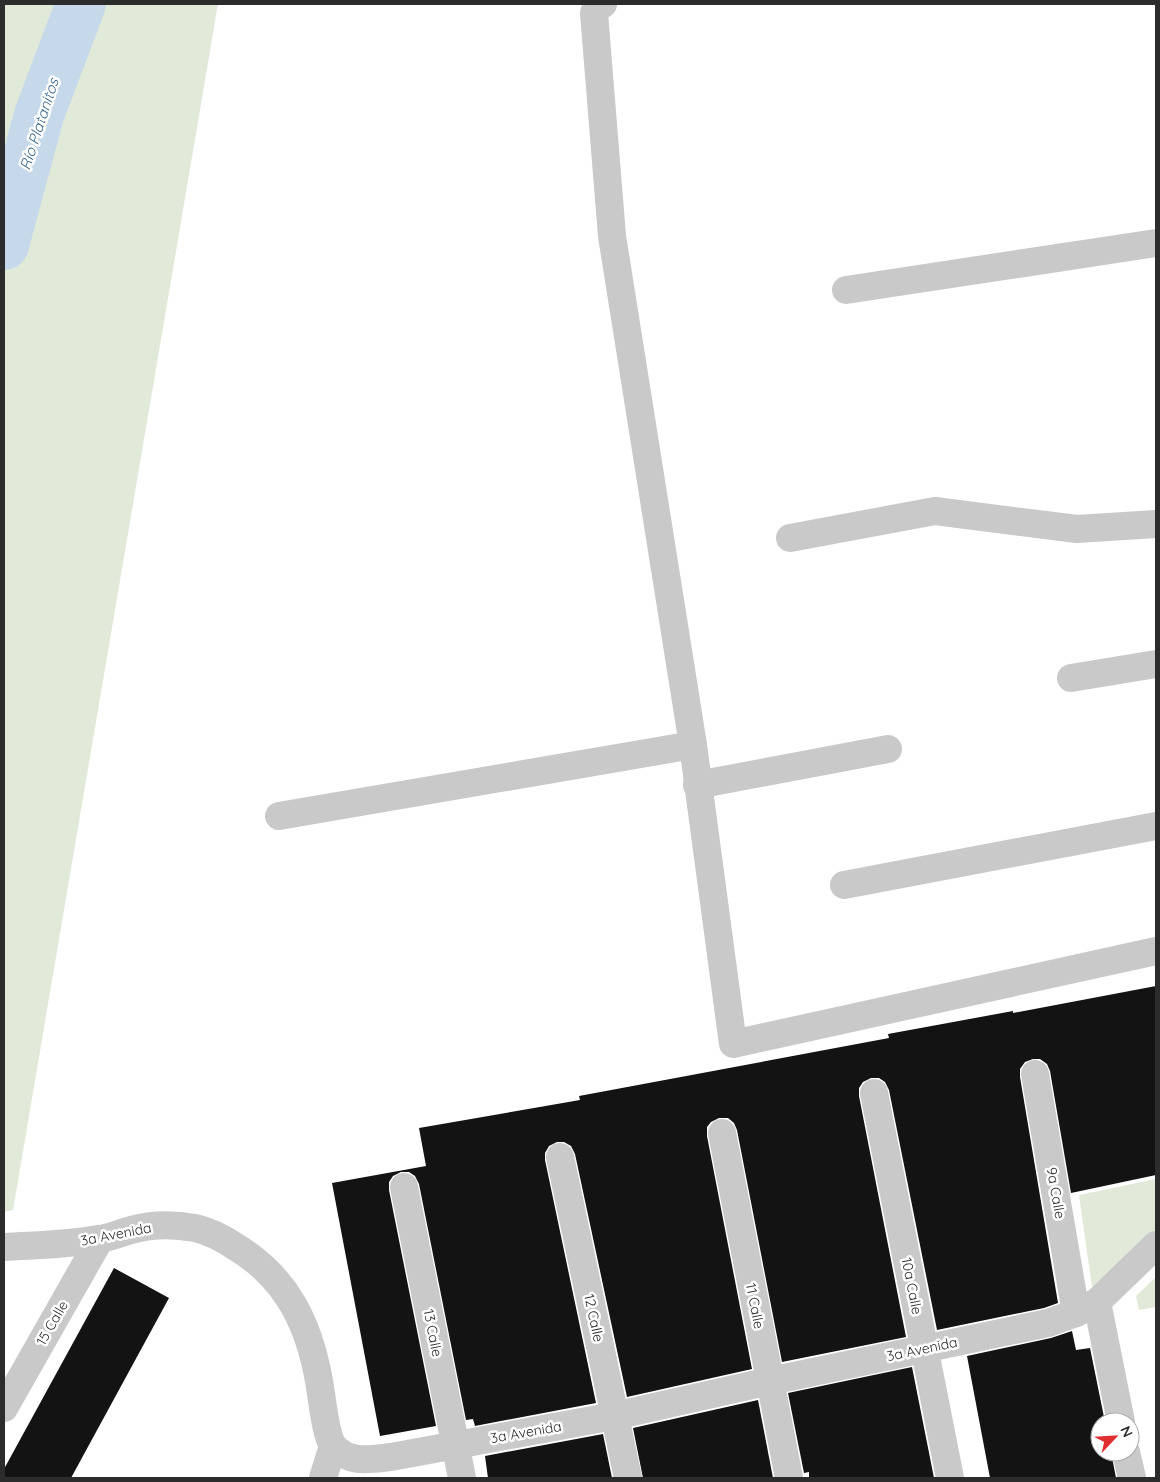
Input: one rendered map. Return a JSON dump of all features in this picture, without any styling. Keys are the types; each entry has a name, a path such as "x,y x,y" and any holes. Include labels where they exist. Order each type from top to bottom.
{"street":[{"path":"603,4 596,8 594,13 612,236 692,745 733,1044 1156,951"},
{"path":"846,290 1156,243"},
{"path":"790,538 935,512 1078,529 1156,524"},
{"path":"1071,678 1156,664"},
{"path":"279,816 692,745"},
{"path":"697,785 888,749"},
{"path":"844,885 1156,826"},
{"name":"9a Calle","path":"1034,1074 1087,1307 1118,1412"},
{"name":"10a Calle","path":"874,1093 950,1478"},
{"name":"11 Calle","path":"722,1133 789,1478"},
{"name":"12 Calle","path":"560,1157 628,1478"},
{"name":"13 Calle","path":"404,1187 462,1478"},
{"name":"3a Avenida","path":"4,1247 100,1239 133,1229 162,1225 196,1229 223,1239 254,1258 278,1282 297,1311 312,1348 325,1420 333,1446 345,1455 359,1460 391,1458 455,1444 614,1416 770,1381 1048,1324 1087,1307 1156,1245"},
{"name":"15 Calle","path":"4,1408 100,1239"},
{"path":"323,1478 333,1446"},
{"path":"1128,1462 1132,1478"}],"green space":[{"path":"4,4 218,4 13,1210 4,1212"},
{"path":"1156,1179 1156,1231 1092,1287 1079,1195"},
{"path":"1156,1277 1156,1307 1139,1310 1136,1296"}],"building":[{"path":"1156,986 1156,1175 1071,1193 1050,1071 1047,1064 1040,1059 1025,1062 1020,1069 1058,1303 1044,1308 937,1330 889,1090 885,1082 879,1078 871,1078 863,1082 859,1088 859,1096 906,1337 782,1362 737,1130 734,1123 728,1118 719,1118 711,1122 707,1127 707,1136 752,1369 627,1397 575,1154 571,1146 564,1142 557,1142 549,1146 545,1153 545,1160 596,1403 475,1426 473,1419 466,1420 419,1184 415,1176 409,1172 401,1172 393,1176 389,1182 389,1190 436,1426 380,1436 332,1183 426,1166 419,1128 580,1100 579,1096 889,1038 888,1034"},
{"path":"114,1268 169,1298 71,1478 4,1478 4,1469"},
{"path":"1072,1331 1076,1350 1090,1348 1103,1412 1090,1412 1090,1462 1113,1462 1116,1478 990,1478 967,1356 1051,1338"},
{"path":"912,1367 934,1478 809,1478 809,1472 804,1473 788,1393"},
{"path":"758,1400 773,1478 643,1478 633,1428"},
{"path":"603,1434 612,1478 488,1478 485,1456"}],"waterway":[{"name":"Río Platanitos","path":"4,245 39,115 81,4"}]}
